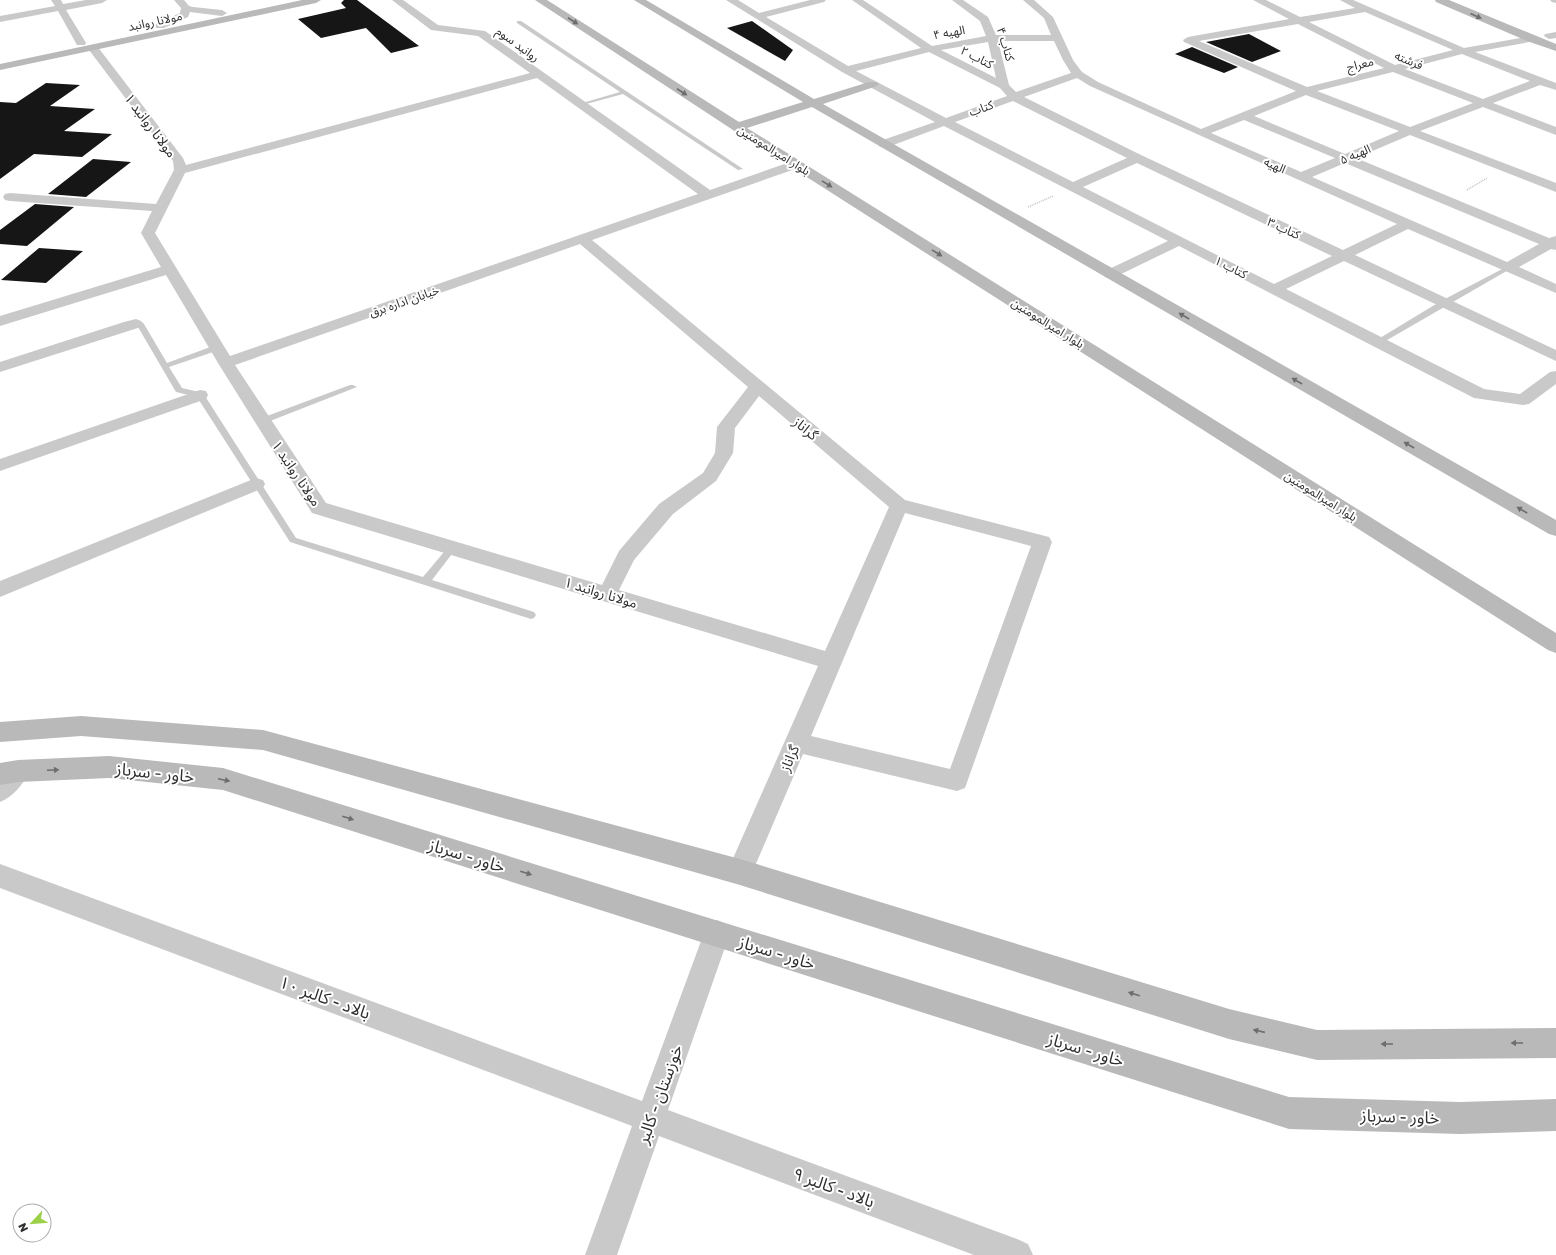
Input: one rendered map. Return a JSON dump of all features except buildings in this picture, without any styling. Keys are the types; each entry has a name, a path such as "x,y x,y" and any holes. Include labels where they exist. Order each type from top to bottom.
{"street":[{"path":"2,19 58,4 102,0"},
{"name":"مولانا روانبد","path":"0,67 160,26 283,0"},
{"name":"مولانا روانبد","path":"0,59 87,45 294,2 316,0"},
{"name":"روانبد سوم","path":"397,0 435,28 481,33 708,195"},
{"name":"بلوار امیرالمومنین","path":"540,0 737,127 1556,644"},
{"path":"639,0 813,103 1556,530"},
{"name":"کتاب ۱","path":"731,0 846,70 943,121 1379,341 1480,394 1523,400 1556,376"},
{"path":"758,16 821,0"},
{"name":"کتاب ۲","path":"857,0 930,49 1004,86"},
{"name":"کتاب ۴","path":"957,0 984,19 992,38 1004,86"},
{"name":"الهیه","path":"1028,0 1048,18 1059,38 1068,60 1078,74 1094,84 1300,177 1556,289"},
{"name":"فرشته","path":"1258,0 1297,21 1395,69 1556,131"},
{"path":"1345,0 1463,51 1556,87"},
{"path":"1440,0 1531,40 1556,48"},
{"path":"1464,0 1554,36"},
{"name":"مولانا روانبد ۱","path":"58,4 74,29 179,161 180,170 148,233 216,348 319,508 831,661"},
{"path":"182,4 202,12 222,13"},
{"path":"160,26 184,15 182,4"},
{"path":"2,19 10,6"},
{"path":"1365,9 1188,40 1306,91 1556,188"},
{"path":"1531,40 1554,36"},
{"name":"الهیه ۴","path":"846,70 930,49 992,38 1059,38"},
{"name":"معراج","path":"1201,133 1306,91 1463,51 1531,40"},
{"path":"180,170 538,74"},
{"name":"کتاب","path":"884,144 943,121 1078,74"},
{"name":"الهیه ۵","path":"1300,177 1410,131 1540,82"},
{"path":"737,127 873,84"},
{"path":"1004,86 1014,97"},
{"name":"کتاب ۳","path":"1014,97 1137,158 1556,356"},
{"path":"1244,116 1554,243"},
{"path":"1073,187 1137,158"},
{"path":"582,239 797,164"},
{"path":"10,197 160,208"},
{"path":"1274,289 1408,224"},
{"name":"خیابان اداره برق","path":"226,363 582,239"},
{"name":"گراناز","path":"582,239 899,505 740,872"},
{"path":"1110,274 1179,241"},
{"path":"1508,268 1554,243"},
{"path":"0,321 169,269"},
{"path":"0,367 129,324 136,324"},
{"path":"607,594 626,556 666,508 710,478 724,453 726,427 757,387"},
{"path":"0,464 200,395"},
{"path":"0,589 256,484"},
{"path":"796,742 957,781 1042,542 899,505"},
{"path":"0,732 82,726 263,740 740,872 1229,1024 1317,1045 1556,1043"},
{"name":"خاور - سرباز","path":"6,778 109,767 224,779 1289,1113 1460,1118 1556,1115"},
{"name":"بالاد - کالبر ۱۰","path":"0,876 650,1118"},
{"name":"خوزستان - کالبر","path":"601,1255 717,933"},
{"name":"بالاد - کالبر ۹","path":"650,1118 1017,1255"}],"lane":[{"path":"519,22 740,169"},
{"path":"581,105 624,92"},
{"path":"1379,341 1508,268"},
{"path":"136,324 141,326 179,390 200,395 293,540 531,615"},
{"path":"164,366 216,348"},
{"path":"262,421 353,387"},
{"path":"425,582 452,548"}],"path":[{"path":"1009,215 1073,187"}]}
